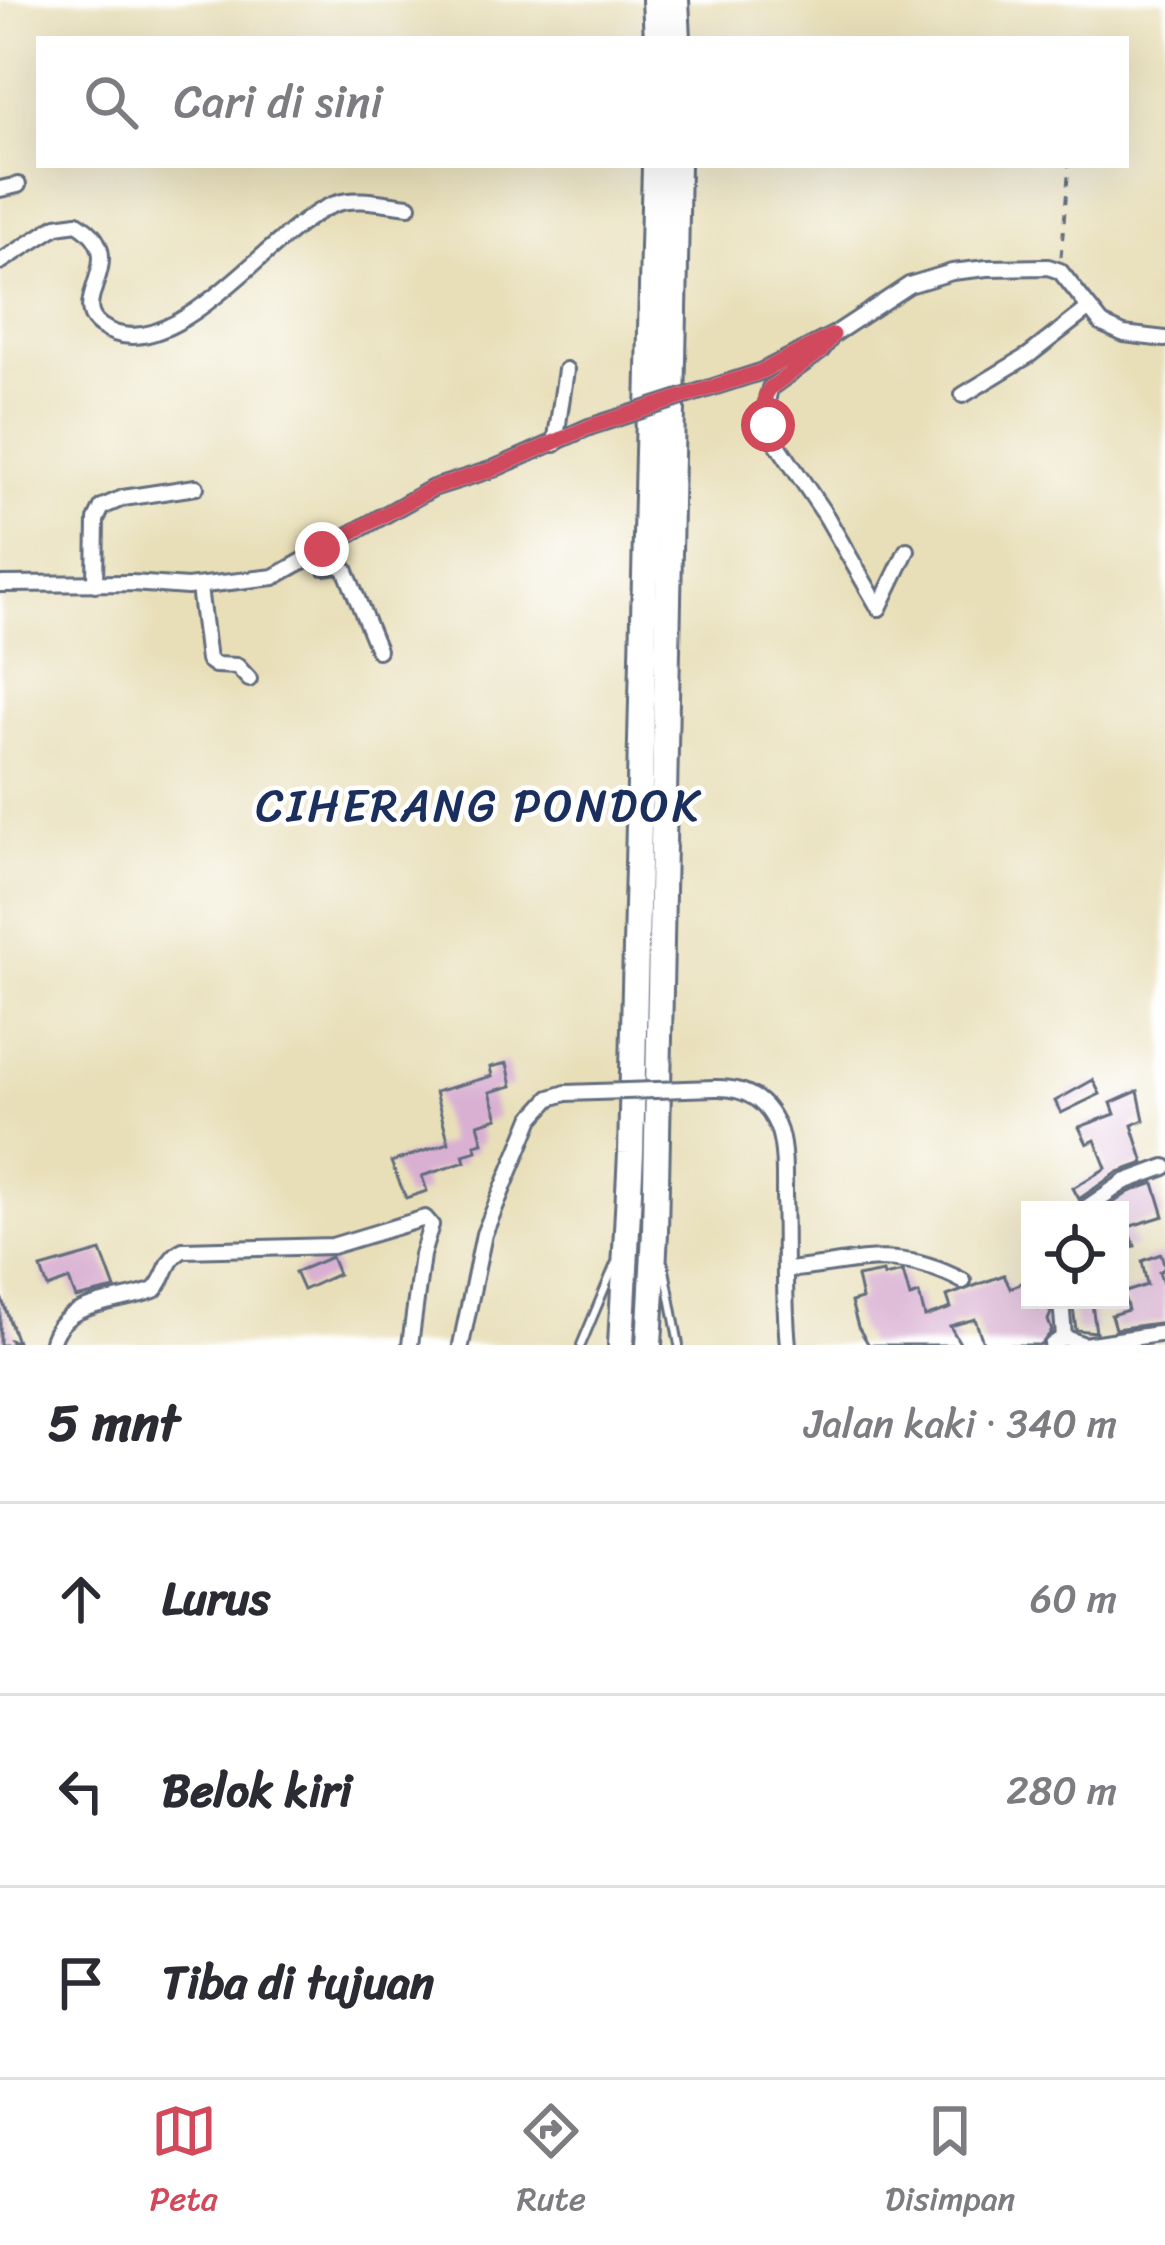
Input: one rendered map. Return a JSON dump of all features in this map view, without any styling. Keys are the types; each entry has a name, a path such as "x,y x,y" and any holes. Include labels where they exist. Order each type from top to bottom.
{"highway":[{"path":"655,0 657,36"},
{"path":"676,0 678,36"},
{"path":"621,1345 655,168"},
{"path":"649,1345 677,168"}],"street":[{"path":"0,189 18,184"},
{"path":"0,262 57,226 77,223 92,234 102,254 101,273 89,303 91,317 115,333 135,336 160,330 190,314 296,227 337,203 409,206"},
{"path":"0,584 199,587 274,577 433,488 589,427 760,372 833,335 909,285 943,274 1048,267 1060,271 1088,309 1115,331 1165,339"},
{"path":"963,395 1029,356 1088,309"},
{"path":"833,335 820,352 770,388 765,396 768,425 879,608 907,550"},
{"path":"555,444 566,370"},
{"path":"95,584 96,520 102,507 123,498 196,488"},
{"path":"313,554 324,567 345,568 378,650"},
{"path":"199,587 208,660 237,666 249,679"},
{"path":"461,1345 484,1234 532,1118 550,1097 715,1088 749,1093 762,1103 778,1128 788,1345"},
{"path":"1096,1201 1124,1182 1165,1167"},
{"path":"51,1345 58,1328 74,1314 154,1291 170,1259 183,1250 332,1246 425,1218 430,1225 410,1345"},
{"path":"787,1270 905,1258 963,1281"},
{"path":"1060,1309 1058,1341 1084,1345 1165,1334"}],"lane":[{"path":"655,1232 679,1345"},
{"path":"581,1345 614,1264 625,1263"}],"path":[{"path":"1060,271 1069,168"}],"building":[{"path":"507,1063 512,1086 490,1092 498,1118 478,1124 483,1143 475,1145 477,1151 463,1155 465,1162 422,1176 427,1191 406,1198 391,1162 449,1143 435,1092 492,1076 490,1067"},
{"path":"1093,1080 1100,1094 1061,1113 1055,1101"},
{"path":"1138,1091 1144,1120 1132,1125 1144,1163 1118,1172 1079,1199 1073,1188 1106,1168 1095,1140 1087,1144 1079,1127 1115,1114 1111,1103"},
{"path":"1154,1183 1164,1216 1129,1227 1129,1201 1116,1201"},
{"path":"101,1251 115,1289 76,1298 69,1280 48,1288 41,1268"},
{"path":"1161,1254 1165,1322 1115,1329 1111,1315 1128,1310 1129,1291 1147,1285 1142,1261"},
{"path":"331,1257 338,1274 303,1290 295,1272"},
{"path":"903,1272 910,1297 919,1294 925,1317 951,1308 947,1296 1004,1275 1010,1288 1021,1283 1021,1309 1048,1309 1052,1331 1041,1345 984,1345 975,1319 950,1326 961,1345 869,1345 851,1302 862,1299 857,1277"},
{"path":"0,1294 17,1342 10,1340 12,1345 0,1345"},
{"path":"1073,1309 1093,1309 1096,1332 1076,1330"}],"district":[{"name":"CIHERANG PONDOK","path":"479,805"}],"route":[{"path":"322,549 433,488 493,469 589,427 760,372 833,335 820,352 770,388 765,396 768,425"}]}
